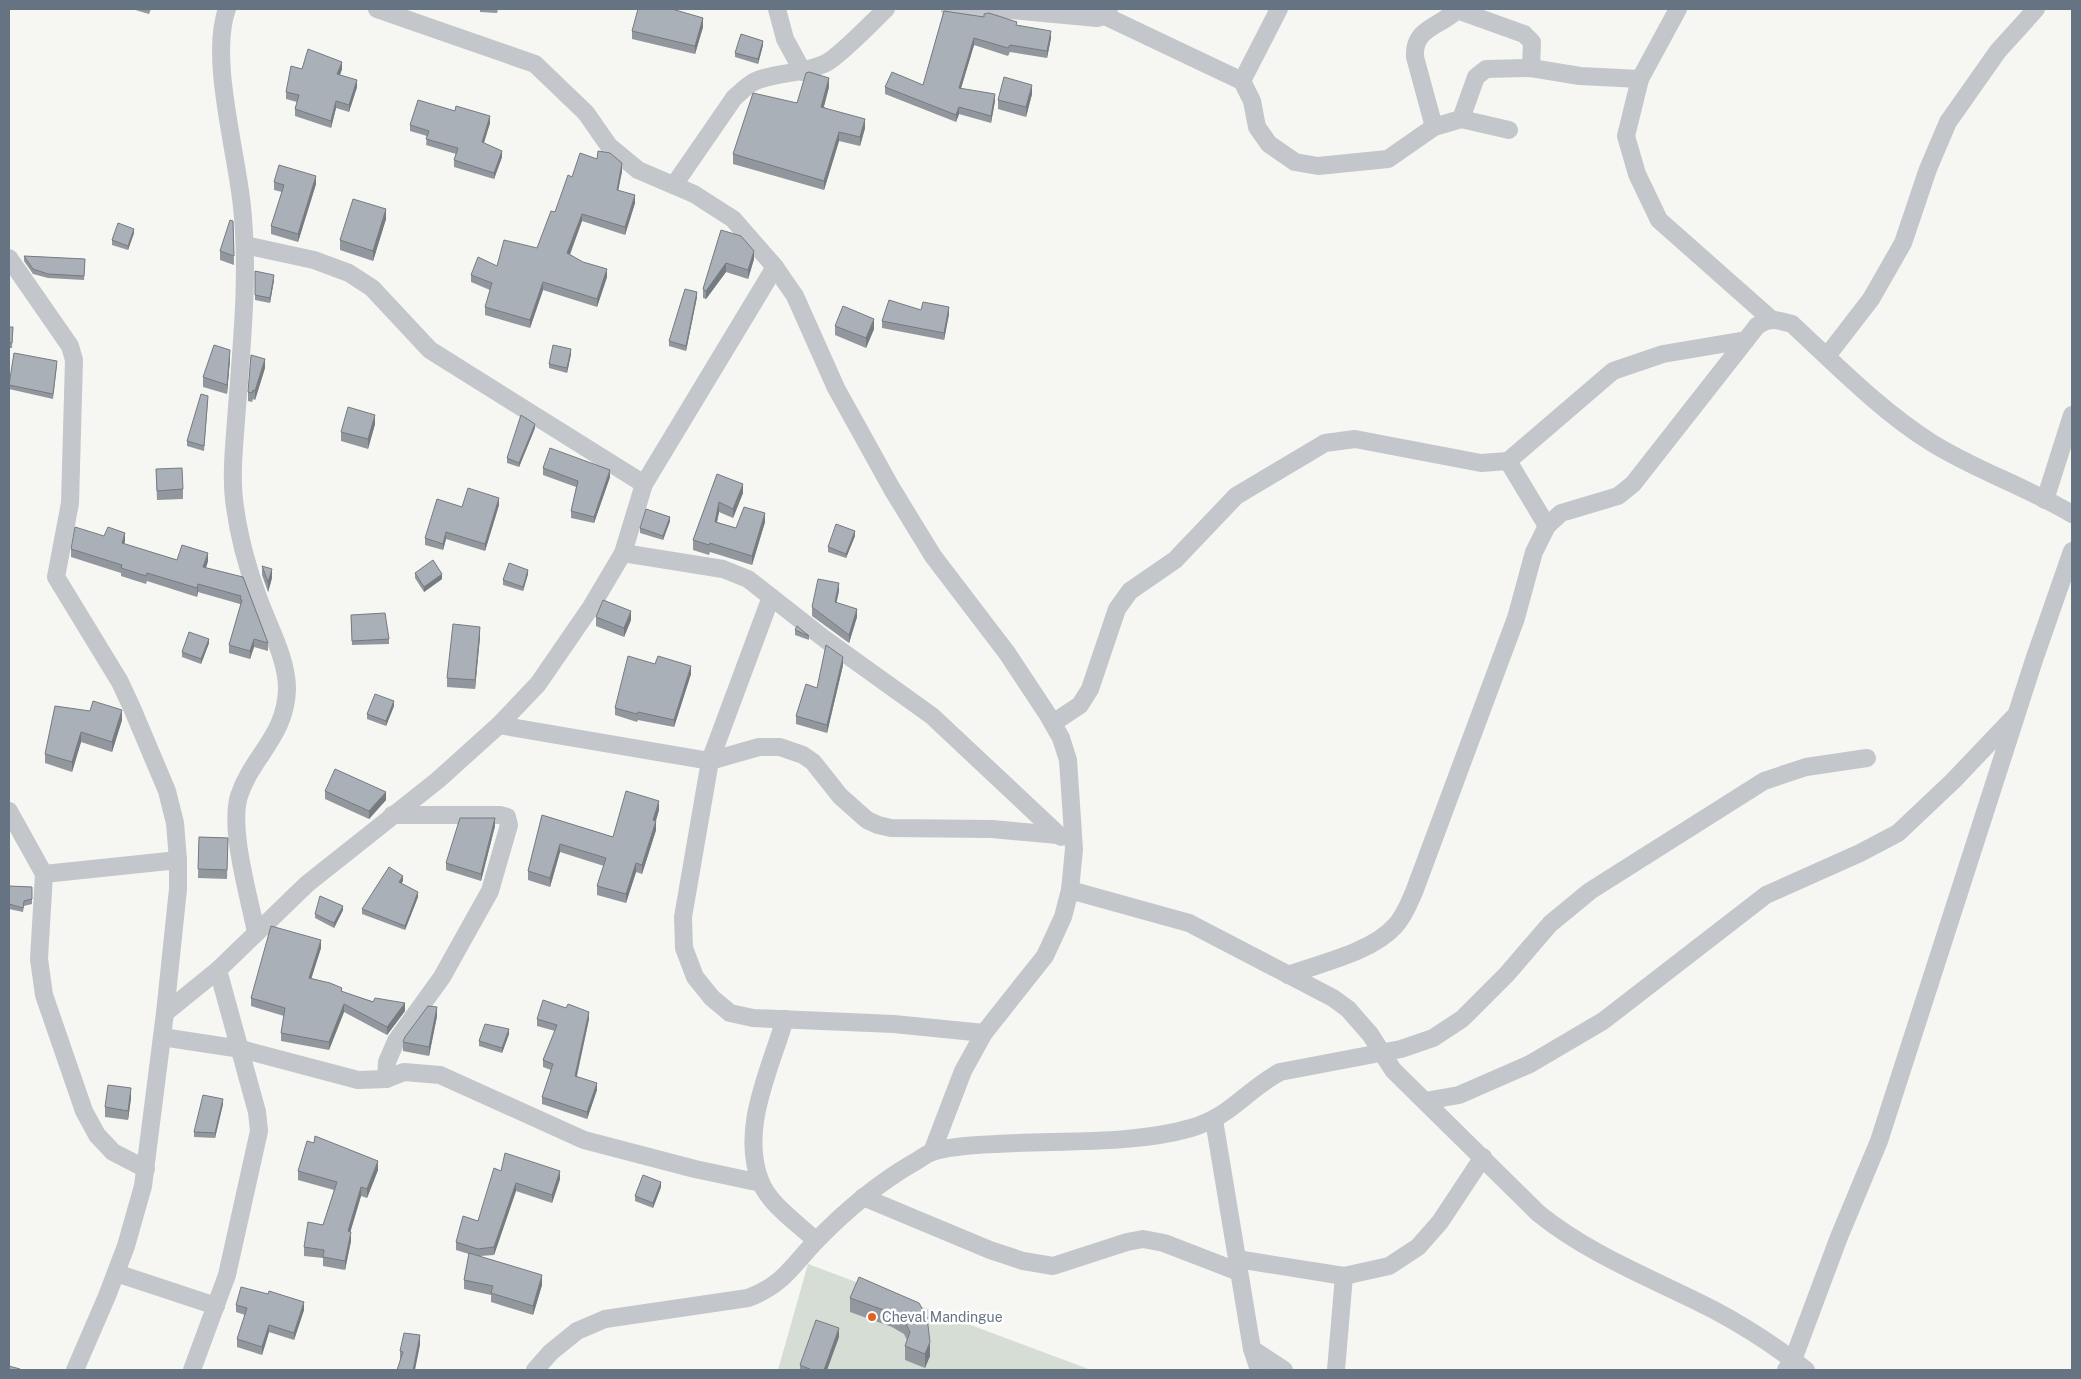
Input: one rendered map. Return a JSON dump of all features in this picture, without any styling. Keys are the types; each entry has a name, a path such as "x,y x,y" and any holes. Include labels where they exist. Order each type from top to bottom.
{"street":[{"path":"227,9 221,48 242,206 244,245 241,346 234,454 234,504 242,547 257,594 283,662 287,686 286,711 245,781 238,798 235,822 256,932"},
{"path":"377,9 535,64 586,113 608,146 638,170 694,194 733,219 775,267 795,296 836,388 892,489 934,556 1007,653 1061,738 1068,760 1074,849 1070,890 1063,917 1045,956 984,1033 963,1071 932,1152"},
{"path":"777,9 785,38 803,72"},
{"path":"674,185 734,98 744,89 753,82 770,77 803,72 829,62 886,9"},
{"path":"950,9 967,12 1000,9 1097,18 1107,12 1242,81 1252,101 1257,127 1269,144 1295,162 1318,166 1388,159 1434,127 1460,119 1509,130"},
{"path":"1242,81 1279,9"},
{"path":"1678,9 1640,78 1626,136 1637,174 1659,220 1772,320"},
{"path":"1826,356 1871,299 1903,243 1928,169 1948,122 1998,51 2036,9"},
{"path":"1434,127 1415,57 1414,45 1419,36 1458,10 1524,34 1532,42 1531,68"},
{"path":"1460,119 1476,77 1486,69 1531,68 1580,76 1640,78"},
{"path":"244,245 314,260 350,273 372,288 430,350 644,484"},
{"path":"9,258 70,346 74,360 70,503 56,577 120,682 132,708 167,792 175,824 178,860 178,889 146,1169 126,1246 74,1370"},
{"path":"165,1013 218,970 307,884 438,780 499,725 538,684 591,607 623,552 644,484 775,267"},
{"path":"1288,975 1364,947 1385,936 1397,924 1414,892 1516,618 1534,552 1547,526 1561,513 1618,496 1632,484 1757,326 1765,320 1792,324 1893,414 1931,442 1976,468 2072,514"},
{"path":"1053,723 1080,705 1090,689 1117,609 1130,591 1175,560 1236,496 1325,443 1355,439 1481,463 1508,461 1613,371 1663,354 1746,340"},
{"path":"2045,500 2072,415"},
{"path":"1508,461 1547,526"},
{"path":"1070,890 1189,923 1333,998 1348,1009 1370,1034 1393,1070 1538,1213 1560,1231 1593,1252 1714,1310 1795,1367 1839,1237 1878,1141 2016,715 2072,550"},
{"path":"623,552 723,569 748,579 932,716 1074,849"},
{"path":"771,597 710,761 683,917 684,948 695,977 712,998 730,1013 753,1018 894,1024 984,1033"},
{"path":"1425,1101 1459,1095 1530,1064 1604,1021 1766,895 1860,853 1898,833 1953,781 2016,715"},
{"path":"499,725 710,761 759,746 780,747 813,762 840,796 866,820 878,825 891,828 992,829 1058,835"},
{"path":"535,1370 551,1352 577,1332 605,1319 748,1298 764,1292 782,1280 816,1240 863,1196 889,1177 932,1152 981,1145 1156,1135 1190,1128 1214,1120 1228,1112 1269,1078 1280,1072 1401,1048 1433,1038 1462,1019 1507,974 1550,924 1590,891 1764,781 1806,767 1867,758"},
{"path":"9,811 44,874 39,959 44,994 84,1111 97,1135 113,1152 146,1169"},
{"path":"386,1079 387,1062 396,1041 442,976 490,891 509,825 507,817 500,814 392,815"},
{"path":"44,874 178,860"},
{"path":"192,1370 227,1275 259,1131 257,1112 241,1049 218,970"},
{"path":"785,1019 756,1115 754,1137 761,1183 773,1200 816,1240"},
{"path":"162,1037 241,1049 358,1080 386,1079 404,1072 418,1071 440,1075 584,1140 695,1169 761,1183"},
{"path":"1214,1120 1252,1349 1258,1370"},
{"path":"863,1196 990,1250 1023,1261 1053,1266 1127,1242 1143,1239 1164,1243 1238,1266 1344,1276 1389,1266 1418,1247 1440,1222 1483,1157"},
{"path":"116,1273 216,1306"},
{"path":"1336,1370 1344,1276"},
{"path":"1252,1349 1284,1370"}],"shaded area":[{"name":"Cheval Mandingue","path":"808,1264 1091,1370 778,1370"}],"building":[{"path":"638,9 672,9 703,18 695,46 632,31"},
{"path":"944,11 984,17 984,14 989,13 1017,22 1016,25 1051,31 1047,51 1010,45 1008,48 974,38 959,88 995,94 991,116 959,107 956,115 885,87 892,72 923,85"},
{"path":"741,34 763,41 758,59 735,53"},
{"path":"308,49 342,62 337,74 357,80 349,105 336,101 331,121 295,109 299,95 286,92 291,66 302,69"},
{"path":"809,72 829,78 821,107 865,119 860,137 839,132 824,181 733,154 753,93 797,103 806,73"},
{"path":"1004,77 1032,85 1026,107 998,100"},
{"path":"418,100 455,111 456,106 490,116 482,142 502,151 494,173 454,160 458,148 426,139 429,131 410,125"},
{"path":"598,151 610,153 622,163 617,190 635,195 625,227 582,214 567,253 583,262 607,269 597,299 543,282 530,320 485,307 492,283 471,275 478,257 497,266 504,240 537,248 551,211 555,212 568,175 572,177 580,153 597,159"},
{"path":"279,165 316,176 298,234 271,226 284,185 274,182"},
{"path":"353,199 386,209 373,251 340,240"},
{"path":"230,220 233,221 234,256 220,251"},
{"path":"118,223 134,229 128,246 112,240"},
{"path":"721,230 741,236 754,251 748,270 726,263 706,291 703,289"},
{"path":"24,256 85,259 84,276 48,274 33,269"},
{"path":"255,271 274,275 270,298 255,295"},
{"path":"685,289 697,292 686,346 669,341"},
{"path":"889,300 921,310 923,302 949,307 944,333 882,321"},
{"path":"843,306 874,319 866,338 835,326"},
{"path":"9,327 13,327 12,343 9,343"},
{"path":"214,345 230,350 227,385 203,377"},
{"path":"553,345 571,349 567,368 549,364"},
{"path":"14,353 57,361 53,394 9,385"},
{"path":"251,355 265,359 255,391 253,390 252,393 248,392"},
{"path":"201,394 208,396 204,446 187,441"},
{"path":"348,407 375,415 368,439 341,432"},
{"path":"521,415 535,424 519,463 507,458"},
{"path":"550,448 610,470 594,517 571,511 578,481 543,468"},
{"path":"182,468 183,489 157,491 156,469"},
{"path":"717,474 743,484 733,509 719,502 715,522 736,528 744,507 765,513 752,556 710,543 709,545 693,540"},
{"path":"468,488 499,498 485,544 446,532 443,544 425,538 437,499 462,507"},
{"path":"646,509 670,517 663,536 640,528"},
{"path":"836,524 855,531 846,554 828,547"},
{"path":"75,527 104,536 108,527 125,533 122,543 177,560 182,545 208,553 203,567 243,577 268,643 254,639 250,651 229,645 242,600 240,599 241,596 198,584 197,588 147,573 146,576 121,568 122,565 71,549"},
{"path":"433,560 442,574 424,587 415,573"},
{"path":"509,563 528,570 523,587 503,580"},
{"path":"262,566 272,569 268,582"},
{"path":"818,579 839,583 835,602 857,609 849,635 812,607"},
{"path":"603,600 631,611 624,628 596,617"},
{"path":"385,613 389,639 352,641 351,615"},
{"path":"453,624 480,627 475,680 447,678"},
{"path":"797,626 809,636 795,630"},
{"path":"189,632 209,639 201,659 182,652"},
{"path":"826,645 843,657 827,725 796,716 806,684 817,688"},
{"path":"628,656 655,664 658,656 691,666 674,720 615,708"},
{"path":"375,694 394,701 386,721 367,714"},
{"path":"93,701 122,710 112,742 81,732 72,762 45,754 55,706 90,711"},
{"path":"335,769 386,792 369,811 325,791"},
{"path":"626,791 659,801 653,820 656,821 642,865 636,863 626,894 597,886 606,858 560,844 550,878 528,871 542,815 613,837"},
{"path":"460,818 495,818 481,874 446,863"},
{"path":"199,837 228,838 227,870 198,869"},
{"path":"389,867 403,876 399,882 418,892 405,926 362,909"},
{"path":"9,886 32,887 32,899 24,901 23,908 9,904"},
{"path":"320,896 343,906 334,923 315,914"},
{"path":"271,926 321,940 309,978 330,983 342,988 341,991 373,1002 375,998 405,1003 387,1027 344,1004 329,1042 281,1033 285,1008 251,998"},
{"path":"543,1000 566,1008 568,1004 589,1012 575,1076 597,1083 587,1112 542,1097 553,1064 543,1060 557,1025 537,1019"},
{"path":"428,1006 437,1007 429,1047 403,1042 405,1037"},
{"path":"485,1024 509,1029 502,1048 479,1041"},
{"path":"108,1085 131,1088 128,1111 105,1107"},
{"path":"203,1095 223,1099 215,1133 194,1132"},
{"path":"315,1136 378,1161 367,1189 361,1187 348,1231 351,1232 345,1261 323,1257 324,1250 304,1247 308,1222 323,1225 337,1182 298,1171 307,1141 314,1143"},
{"path":"505,1153 560,1171 552,1195 516,1183 494,1247 478,1249 456,1242 463,1216 478,1221 494,1168 501,1171"},
{"path":"643,1175 661,1182 653,1203 635,1196"},
{"path":"469,1253 542,1275 533,1306 491,1293 493,1286 464,1280"},
{"path":"859,1277 919,1303 927,1317 930,1342 925,1354 905,1346 910,1332 904,1320 892,1313 850,1298"},
{"path":"241,1287 268,1294 269,1291 304,1302 294,1333 269,1325 262,1347 237,1339 247,1308 236,1305"},
{"path":"816,1320 839,1328 824,1370 812,1370 800,1365"},
{"path":"404,1333 420,1335 413,1370 397,1370 403,1352 400,1351"},
{"path":"9,1366 20,1369 20,1370 9,1370"}],"place":[{"name":"Cheval Mandingue","path":"872,1317"}]}
